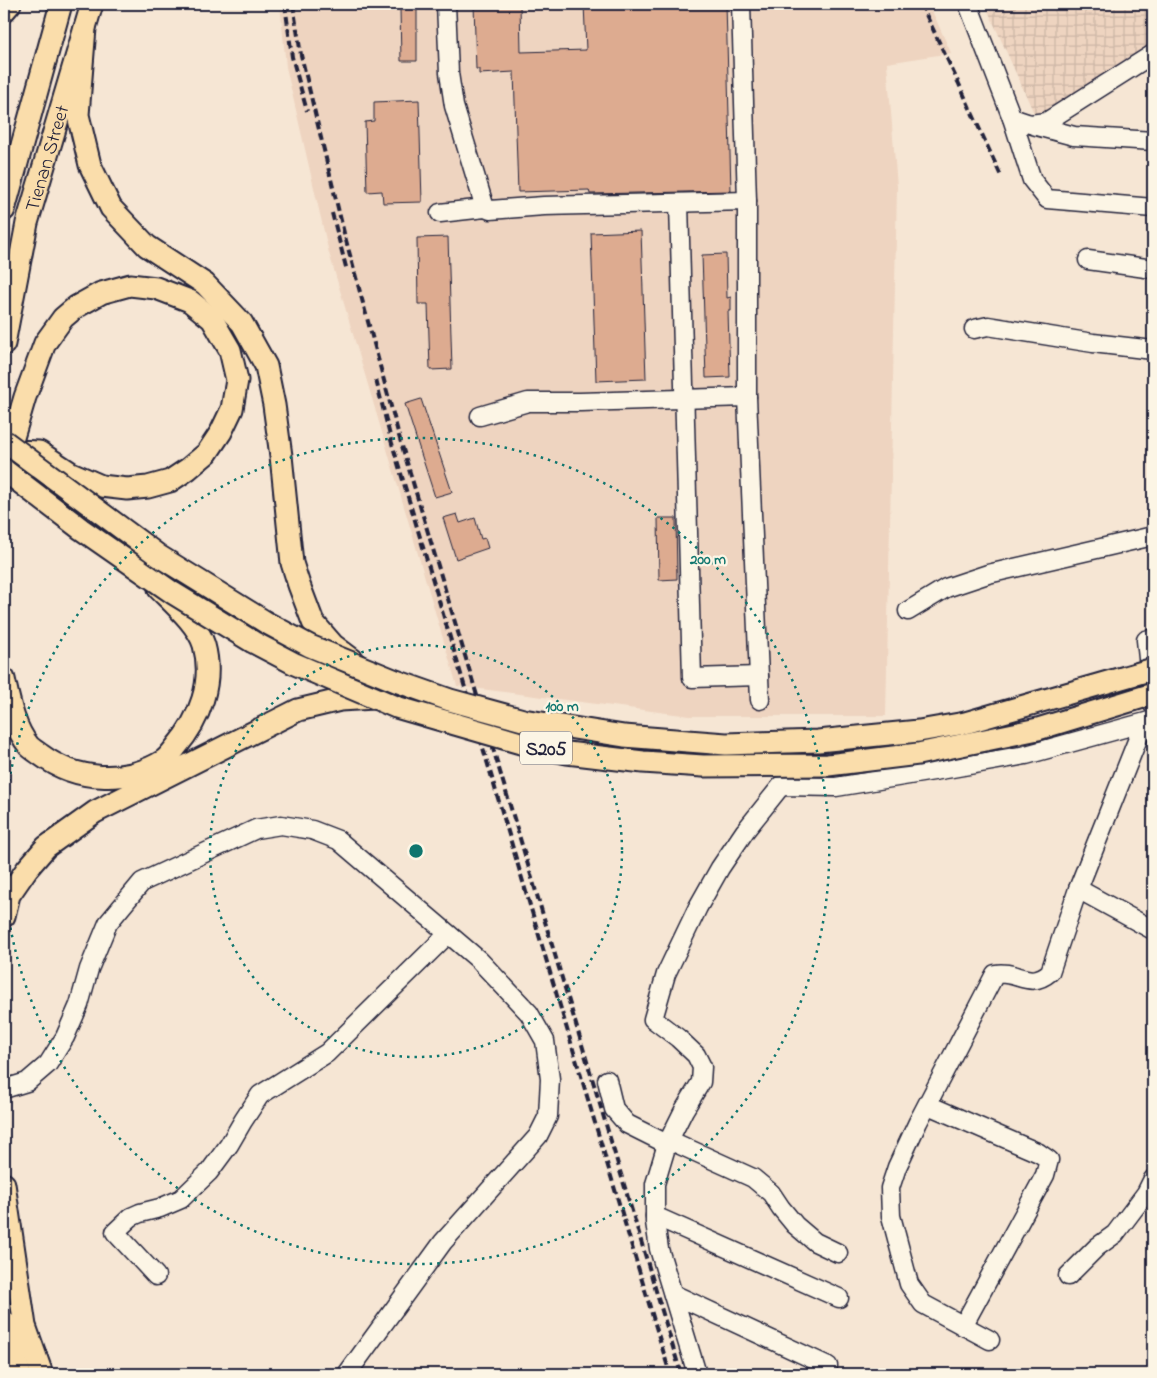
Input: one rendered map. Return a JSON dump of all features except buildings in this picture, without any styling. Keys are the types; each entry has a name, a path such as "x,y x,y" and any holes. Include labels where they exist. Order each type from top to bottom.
{"main road":[{"path":"4,11 10,4"},
{"name":"Tienan Street","path":"4,210 61,4"},
{"name":"Tienan Street","path":"4,344 27,223 92,4"},
{"path":"85,28 78,115 90,165 111,208 146,246 205,284 242,323 266,366 274,405 292,563 299,586 313,622 333,645 366,668"},
{"path":"130,286 156,288 190,301 212,319 230,350 237,380 232,410 221,432 207,453 188,470 170,480 127,489 101,486 71,473 39,452 7,458 25,397 45,343 63,318 76,307 101,292 130,286"},
{"name":"S205","path":"7,458 267,623 310,646 450,700 523,720 624,736 726,744 818,741 919,731 965,723 1153,669"},
{"name":"S205","path":"7,458 81,529 147,576 252,642 295,664 396,707 524,744 567,753 643,762 713,766 828,765 918,754 1038,729 1153,694"},
{"path":"4,679 10,708 29,746 48,760 68,771 90,776 112,777 140,772 164,760 186,736 200,710 208,674 203,644 190,622 147,576"},
{"path":"4,916 9,896 27,868 46,847 95,812 298,710 340,700 374,698"},
{"path":"4,1184 26,1326 42,1374"},
{"path":"4,1321 20,1374"}],"street":[{"path":"446,4 449,72 454,106 485,208"},
{"path":"742,4 747,201 747,397 760,700"},
{"path":"968,4 1012,118 1032,180 1046,199 1153,208"},
{"path":"1030,124 1046,122 1153,54"},
{"path":"1012,118 1074,136 1153,141"},
{"path":"440,213 485,208 490,210 544,206 747,201"},
{"path":"678,203 692,678 759,676"},
{"path":"1088,260 1153,269"},
{"path":"974,329 988,326 1093,343 1153,350"},
{"path":"480,416 528,402 747,397"},
{"path":"908,611 946,588 988,574 1153,536"},
{"path":"1153,638 1146,640 1153,705"},
{"path":"990,1340 923,1304 909,1284 891,1216 890,1188 897,1167 995,974 1004,973 1028,980 1042,979 1050,972 1078,889 1139,736 1146,725 1153,720"},
{"path":"697,1374 659,1249 655,1216 655,1184 668,1142 701,1082 702,1067 696,1055 653,1019 666,974 698,907 720,868 745,831 781,786 836,787 962,767 1026,755 1153,720"},
{"path":"4,1089 27,1082 48,1064 65,1037 79,1005 89,970 108,922 142,882 256,829 281,824 312,830 338,840 479,960 529,1013 545,1041 550,1079 548,1116 538,1136 443,1242 347,1374"},
{"path":"1078,889 1153,930"},
{"path":"156,1276 115,1232 131,1217 140,1212 160,1208 181,1199 209,1172 229,1145 242,1121 260,1095 327,1053 448,934"},
{"path":"607,1080 614,1109 627,1124 753,1178 771,1193 795,1226 816,1242 838,1253"},
{"path":"928,1105 1039,1153 1049,1160 1045,1175 963,1326"},
{"path":"1068,1276 1098,1247 1115,1234 1146,1193 1153,1179"},
{"path":"655,1216 839,1298"},
{"path":"673,1294 828,1366"}],"shaded area":[{"path":"280,4 929,4 951,53 887,63 897,187 886,716 690,716 457,686 329,253 286,67"},
{"path":"985,4 1153,4 1153,48 1037,120"}],"railway":[{"path":"285,4 292,57 307,111"},
{"path":"293,4 301,55 344,233 399,436 681,1374"},
{"path":"921,4 1001,176"},
{"path":"332,213 347,271"},
{"path":"376,380 391,440 670,1374"}]}
